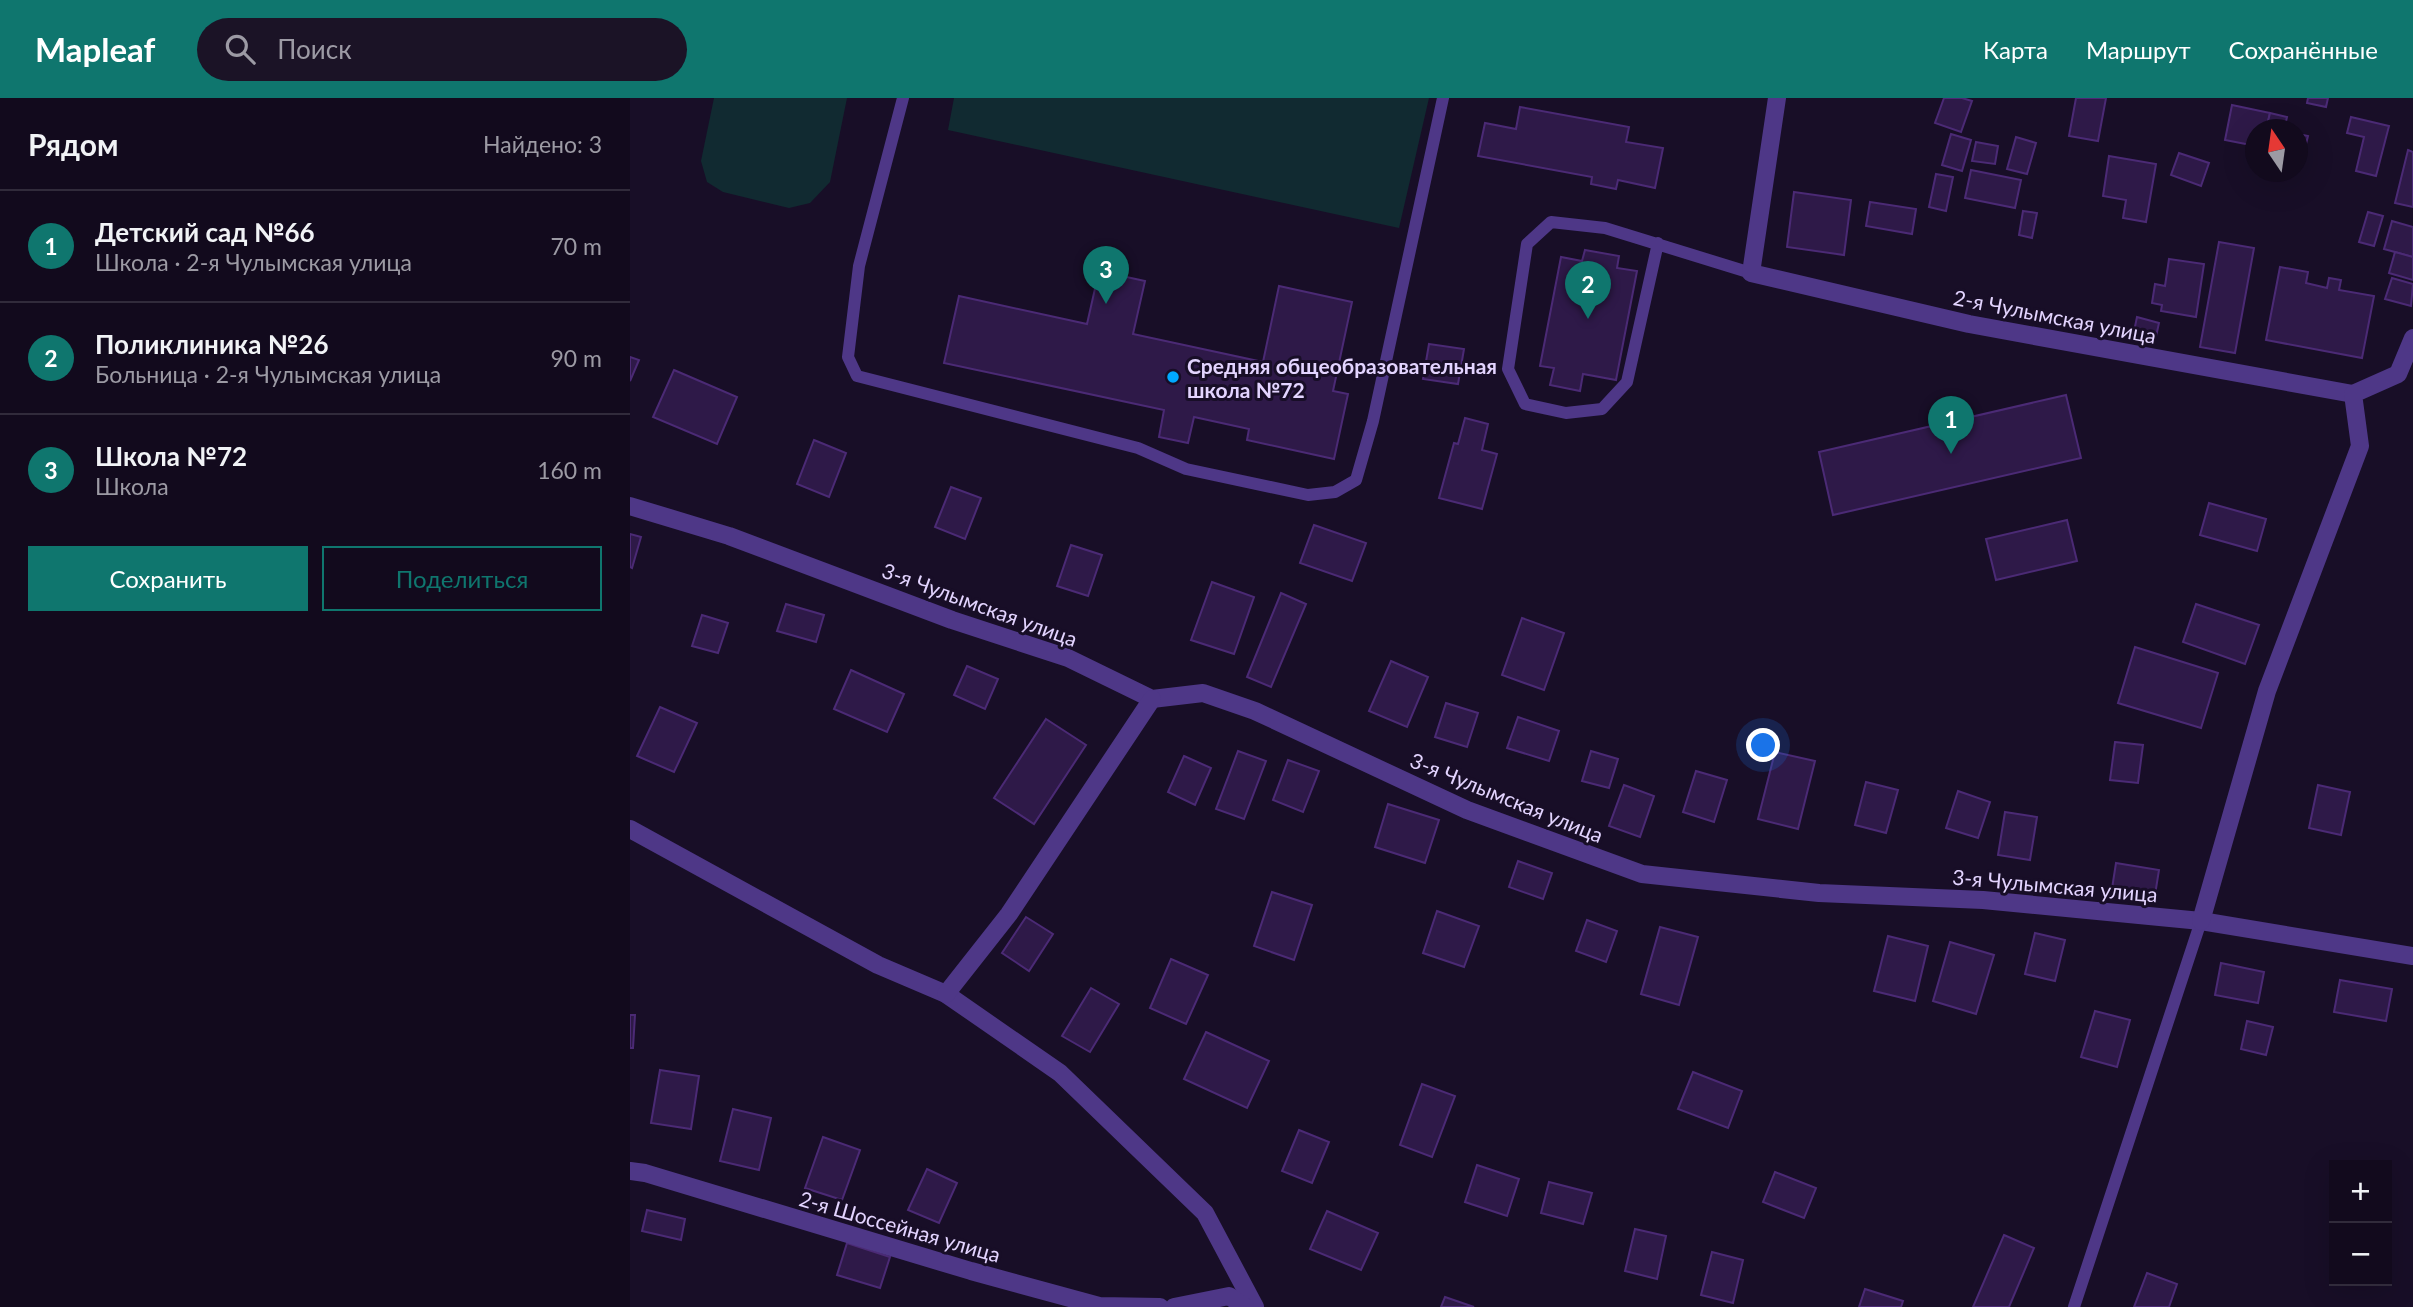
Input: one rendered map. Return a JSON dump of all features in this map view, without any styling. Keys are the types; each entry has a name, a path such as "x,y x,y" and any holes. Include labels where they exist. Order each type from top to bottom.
{"street":[{"path":"1751,273 1777,98"},
{"name":"2-я Чулымская улица","path":"1751,273 1969,324 2353,394"},
{"path":"2201,921 2267,691 2360,446 2353,394 2405,375 2413,338"},
{"name":"3-я Чулымская улица","path":"630,506 729,536 952,620 1068,658 1152,699 1203,693 1255,711 1466,810 1642,874 1819,893 1983,900 2201,921 2413,956"},
{"path":"946,994 1009,914 1152,699"},
{"path":"630,829 878,965 946,994 1060,1073 1205,1213 1255,1307"},
{"name":"2-я Шоссейная улица","path":"630,1171 645,1173 971,1271 1099,1306 1160,1307"},
{"path":"1174,1307 1229,1296 1245,1307"}],"lane":[{"path":"904,98 859,266 848,357 857,376 1138,448 1186,469 1308,495 1335,492 1356,480 1379,395 1443,98"},
{"path":"1658,243 1627,382 1602,409 1566,413 1525,404 1507,369 1527,244 1551,222 1605,228 1658,243 1751,273"},
{"path":"2074,1307 2201,921"}],"shaded area":[{"path":"714,98 847,98 830,182 810,203 789,208 723,192 707,182 701,161"},
{"path":"954,98 1429,98 1399,228 948,130"}],"building":[{"path":"1944,98 1972,101 1961,132 1935,123"},
{"path":"2076,98 2106,98 2098,141 2069,136"},
{"path":"2308,98 2328,98 2326,107 2307,103"},
{"path":"2232,105 2270,113 2269,119 2245,119 2245,144 2225,140"},
{"path":"1520,107 1629,127 1626,142 1663,148 1655,188 1618,180 1616,189 1591,184 1592,177 1478,156 1485,123 1516,129"},
{"path":"2270,113 2287,117 2287,119 2269,119"},
{"path":"2351,117 2389,126 2376,176 2356,171 2364,137 2347,133"},
{"path":"1951,134 1971,140 1962,171 1942,165"},
{"path":"2016,137 2036,143 2027,174 2007,169"},
{"path":"1976,142 1998,146 1995,164 1972,161"},
{"path":"2408,150 2413,152 2413,207 2395,203"},
{"path":"2179,153 2209,163 2201,186 2171,175"},
{"path":"2109,156 2156,164 2146,222 2123,218 2126,200 2103,196"},
{"path":"1971,170 2021,180 2015,208 1965,198"},
{"path":"1936,174 1953,177 1946,211 1929,207"},
{"path":"1794,192 1851,200 1844,255 1787,247"},
{"path":"1870,202 1916,209 1912,234 1866,226"},
{"path":"2023,211 2037,213 2032,238 2019,235"},
{"path":"2368,212 2383,216 2374,246 2359,242"},
{"path":"2392,221 2413,227 2413,257 2384,249"},
{"path":"2219,242 2254,248 2235,353 2200,347"},
{"path":"1585,250 1619,256 1617,268 1637,271 1616,380 1583,374 1580,391 1550,385 1554,368 1540,366 1561,257 1582,261"},
{"path":"2395,252 2413,257 2413,280 2389,273"},
{"path":"2169,259 2204,264 2196,317 2161,311 2162,305 2152,303 2155,284 2165,286"},
{"path":"2280,267 2308,272 2306,283 2327,288 2329,278 2341,280 2339,290 2374,296 2362,358 2266,340"},
{"name":"Средняя общеобразовательная школа №72","path":"1099,271 1145,281 1133,334 1263,362 1279,286 1352,302 1333,391 1348,394 1334,459 1247,440 1249,429 1194,417 1188,443 1159,437 1164,410 944,363 959,296 1087,324"},
{"path":"2392,278 2413,284 2411,306 2385,299"},
{"path":"2137,317 2159,323 2155,341 2133,336"},
{"path":"1429,344 1464,349 1458,384 1423,379"},
{"path":"630,357 639,360 630,381"},
{"path":"674,370 737,397 717,444 653,417"},
{"path":"2066,395 2081,458 1833,515 1819,452"},
{"path":"1465,418 1488,424 1482,450 1497,454 1482,509 1439,498 1454,443 1458,444"},
{"path":"814,440 846,453 829,497 797,484"},
{"path":"951,487 981,498 965,539 935,527"},
{"path":"2209,503 2266,519 2257,551 2200,535"},
{"path":"2067,520 2077,561 1996,580 1986,539"},
{"path":"1314,525 1366,543 1352,581 1300,563"},
{"path":"630,534 641,537 632,568 630,567"},
{"path":"1071,545 1102,555 1088,596 1057,586"},
{"path":"1212,582 1254,597 1234,654 1191,640"},
{"path":"1281,593 1306,604 1271,687 1247,677"},
{"path":"786,604 824,615 816,642 777,631"},
{"path":"2196,604 2259,625 2245,664 2183,642"},
{"path":"702,615 728,623 718,653 692,646"},
{"path":"1522,618 1564,633 1544,690 1502,675"},
{"path":"2135,647 2218,673 2201,728 2118,703"},
{"path":"1391,661 1428,677 1407,727 1369,711"},
{"path":"967,666 998,679 985,709 954,695"},
{"path":"851,670 904,694 887,732 834,709"},
{"path":"1446,703 1478,713 1467,747 1435,737"},
{"path":"660,707 697,723 674,772 637,756"},
{"path":"1518,717 1559,731 1549,761 1507,748"},
{"path":"1046,719 1086,745 1034,824 994,798"},
{"path":"2115,742 2143,745 2138,783 2110,780"},
{"path":"1238,751 1266,761 1244,819 1216,809"},
{"path":"1591,751 1618,759 1609,788 1582,781"},
{"path":"1775,752 1815,761 1798,829 1758,819"},
{"path":"1184,756 1211,768 1195,805 1168,792"},
{"path":"1288,760 1319,771 1303,812 1273,800"},
{"path":"1696,771 1727,780 1714,822 1683,812"},
{"path":"1866,782 1898,790 1886,833 1855,825"},
{"path":"1624,785 1654,796 1640,837 1609,826"},
{"path":"2318,785 2350,792 2341,835 2309,828"},
{"path":"1958,791 1990,802 1978,838 1946,828"},
{"path":"1388,804 1439,820 1425,863 1375,847"},
{"path":"2005,812 2037,817 2030,860 1998,855"},
{"path":"1518,861 1552,873 1543,899 1509,887"},
{"path":"2116,863 2159,870 2154,901 2111,895"},
{"path":"1272,892 1312,905 1294,960 1254,946"},
{"path":"1437,911 1479,926 1464,967 1423,953"},
{"path":"1026,917 1053,934 1029,971 1002,953"},
{"path":"1587,920 1617,931 1606,962 1576,951"},
{"path":"1660,927 1698,937 1679,1005 1641,994"},
{"path":"2035,933 2065,940 2055,981 2025,974"},
{"path":"1888,936 1928,946 1915,1001 1874,991"},
{"path":"1950,942 1994,955 1976,1014 1933,1001"},
{"path":"1171,959 1208,975 1186,1024 1150,1008"},
{"path":"2221,963 2264,972 2258,1003 2215,995"},
{"path":"2340,980 2392,989 2386,1021 2334,1012"},
{"path":"1091,988 1119,1004 1090,1052 1062,1036"},
{"path":"2095,1011 2130,1020 2117,1067 2081,1057"},
{"path":"630,1015 635,1015 633,1048 630,1048"},
{"path":"2247,1021 2273,1027 2266,1055 2241,1049"},
{"path":"1206,1032 1269,1061 1247,1108 1184,1079"},
{"path":"660,1070 699,1076 691,1129 651,1123"},
{"path":"1693,1072 1742,1091 1728,1128 1678,1109"},
{"path":"1422,1084 1455,1096 1432,1157 1400,1145"},
{"path":"733,1109 771,1118 759,1170 720,1161"},
{"path":"1299,1130 1329,1142 1312,1183 1282,1171"},
{"path":"823,1137 860,1150 842,1200 805,1188"},
{"path":"1477,1165 1519,1179 1507,1216 1465,1202"},
{"path":"927,1169 957,1183 939,1223 908,1210"},
{"path":"1775,1172 1816,1188 1804,1218 1763,1202"},
{"path":"1549,1182 1592,1193 1583,1224 1541,1213"},
{"path":"647,1210 685,1219 681,1240 642,1231"},
{"path":"1327,1211 1378,1233 1361,1270 1310,1249"},
{"path":"1635,1229 1666,1236 1657,1279 1625,1271"},
{"path":"2004,1235 2034,1248 2009,1307 1973,1307"},
{"path":"847,1243 890,1257 880,1288 837,1275"},
{"path":"1712,1252 1743,1260 1733,1303 1701,1295"},
{"path":"2147,1273 2177,1284 2169,1307 2134,1307"},
{"path":"1865,1289 1903,1301 1901,1307 1859,1307"},
{"path":"1445,1297 1474,1307 1441,1307"}],"place":[{"name":"Школа №72","path":"1106,304"},
{"name":"Поликлиника №26","path":"1588,319"},
{"name":"Средняя общеобразовательная школа №72","path":"1173,377"},
{"name":"Детский сад №66","path":"1951,454"}]}
